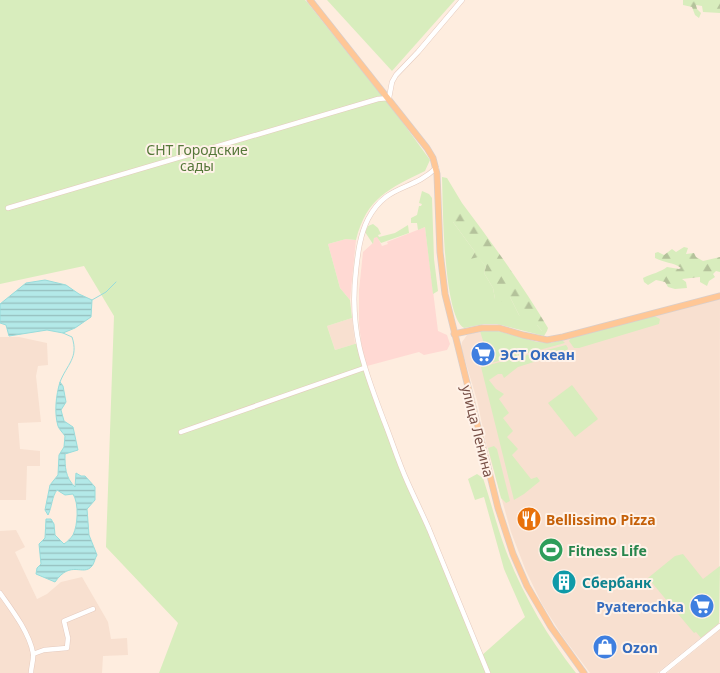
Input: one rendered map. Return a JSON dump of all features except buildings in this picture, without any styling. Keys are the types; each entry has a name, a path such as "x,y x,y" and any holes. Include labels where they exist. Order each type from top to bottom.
{"main road":[{"path":"310,0 428,148 436,168"},
{"name":"улица Ленина","path":"436,168 443,282 454,334 498,508 513,554 538,607 584,673"},
{"path":"454,334 482,328 499,328 547,340 720,296"}],"street":[{"path":"8,208 378,99 389,98 392,82 396,75 462,0"},
{"path":"436,168 426,177 399,188 386,196 378,204 363,232 355,279 354,312 358,343 364,368 408,483 488,673"},
{"path":"181,432 364,368"},
{"path":"0,592 26,635 33,654 31,673"},
{"path":"33,654 44,650 67,648 64,621 93,609"},
{"path":"662,673 720,626"}],"shaded area":[{"path":"425,227 438,331 447,335 450,344 447,350 424,355 419,352 367,366 362,350 359,323 359,290 363,252 373,243 374,238 377,236 382,246 388,244 387,242"},
{"path":"346,239 356,240 350,300 340,288 328,244"},
{"path":"720,299 719,623 657,673 590,673 563,637 542,604 526,571 511,532 486,443 477,400 461,347 462,342 467,335 480,331 505,332 537,342 551,343"},
{"path":"352,318 355,344 335,350 327,326"},
{"path":"0,337 19,337 47,343 48,365 38,366 36,376 41,422 18,423 20,449 40,451 40,466 27,466 26,500 0,500"},
{"path":"16,530 25,547 15,552 37,599 47,594 61,582 82,577 108,622 111,639 127,638 128,655 103,656 102,673 0,673 0,531"},
{"path":"720,629 720,673 667,673 705,642"}],"green space":[{"name":"СНТ Городские сады","path":"0,0 305,0 307,2 398,116 430,160 425,171 390,189 373,204 366,214 356,240 346,239 328,244 340,288 350,300 352,318 327,326 335,350 358,343 386,426 481,656 525,617 504,569 484,497 475,500 468,479 477,474 483,478 503,542 520,583 555,645 576,673 159,673 178,623 106,547 114,316 84,266 0,284"},
{"path":"327,0 455,0 392,71"},
{"path":"683,0 720,0 720,13 703,12 702,6 696,5 701,13 699,18 695,15 692,7 683,5"},
{"path":"442,177 447,178 462,203 456,203 453,222 475,252 472,258 478,256 486,267 484,273 493,288 495,299 510,297 519,315 537,325 542,331 547,331 544,336 497,324 484,324 464,328 457,319 452,303 445,258"},
{"path":"422,191 429,194 432,198 434,259 438,291 433,294 425,227 418,230 417,223 411,223 411,218 417,215 419,206 422,204 419,203"},
{"path":"456,203 462,203 496,249 548,328 547,331 542,331 537,325 531,327 519,315 510,297 504,302 495,299 493,288 484,273 486,267 478,257 471,259 475,252 453,222 451,207"},
{"path":"373,224 381,234 378,235 379,237 395,233 408,225 409,233 381,243 377,237 374,238 373,244 365,232 368,226"},
{"path":"684,247 688,248 686,254 694,253 696,257 703,261 720,257 720,272 716,271 713,274 715,277 709,281 707,286 700,282 700,277 682,279 686,282 687,288 675,289 668,287 665,282 656,280 648,285 644,282 643,278 667,267 681,268 655,258 655,253 658,252 664,255 672,249 676,252"},
{"path":"654,316 660,319 659,324 579,348 574,348 569,341 571,338"},
{"path":"480,331 498,331 537,342 551,343 562,340 565,343 480,366 480,363 491,359"},
{"path":"566,345 567,351 553,356 550,350 534,354 537,361 518,367 504,378 502,374 498,374 489,380 496,389 504,394 499,399 509,413 503,418 513,431 507,437 518,449 512,455 531,479 537,477 540,481 514,500 481,367"},
{"path":"572,385 598,419 575,437 548,403"},
{"path":"494,446 497,449 510,501 506,503 501,498 488,448"},
{"path":"683,554 703,579 720,566 719,623 701,638 696,632 694,633 648,578 675,556"}],"water":[{"path":"45,280 66,285 92,300 91,317 75,328 63,333 47,330 9,336 6,325 0,323 0,304 26,283"},
{"path":"60,382 63,386 66,402 61,410 64,421 73,427 78,450 65,454 66,472 75,487 76,473 85,476 95,487 95,500 87,509 89,535 97,555 93,565 88,569 66,571 55,582 36,574 37,568 41,564 39,544 45,538 46,519 51,519 54,524 55,535 64,544 73,535 77,514 73,494 65,495 57,490 48,515 45,510 50,485 58,475 59,455 64,447 65,436 59,427 56,415"}],"waterway":[{"path":"92,300 106,292 116,282"},
{"path":"60,382 71,361 74,350 72,337 63,333"}],"place":[{"name":"ЭСТ Океан","path":"483,354"},
{"name":"Bellissimo Pizza","path":"529,519"},
{"name":"Fitness Life","path":"551,550"},
{"name":"Сбербанк","path":"564,582"},
{"name":"Pyaterochka","path":"702,606"},
{"name":"Ozon","path":"605,647"}]}
